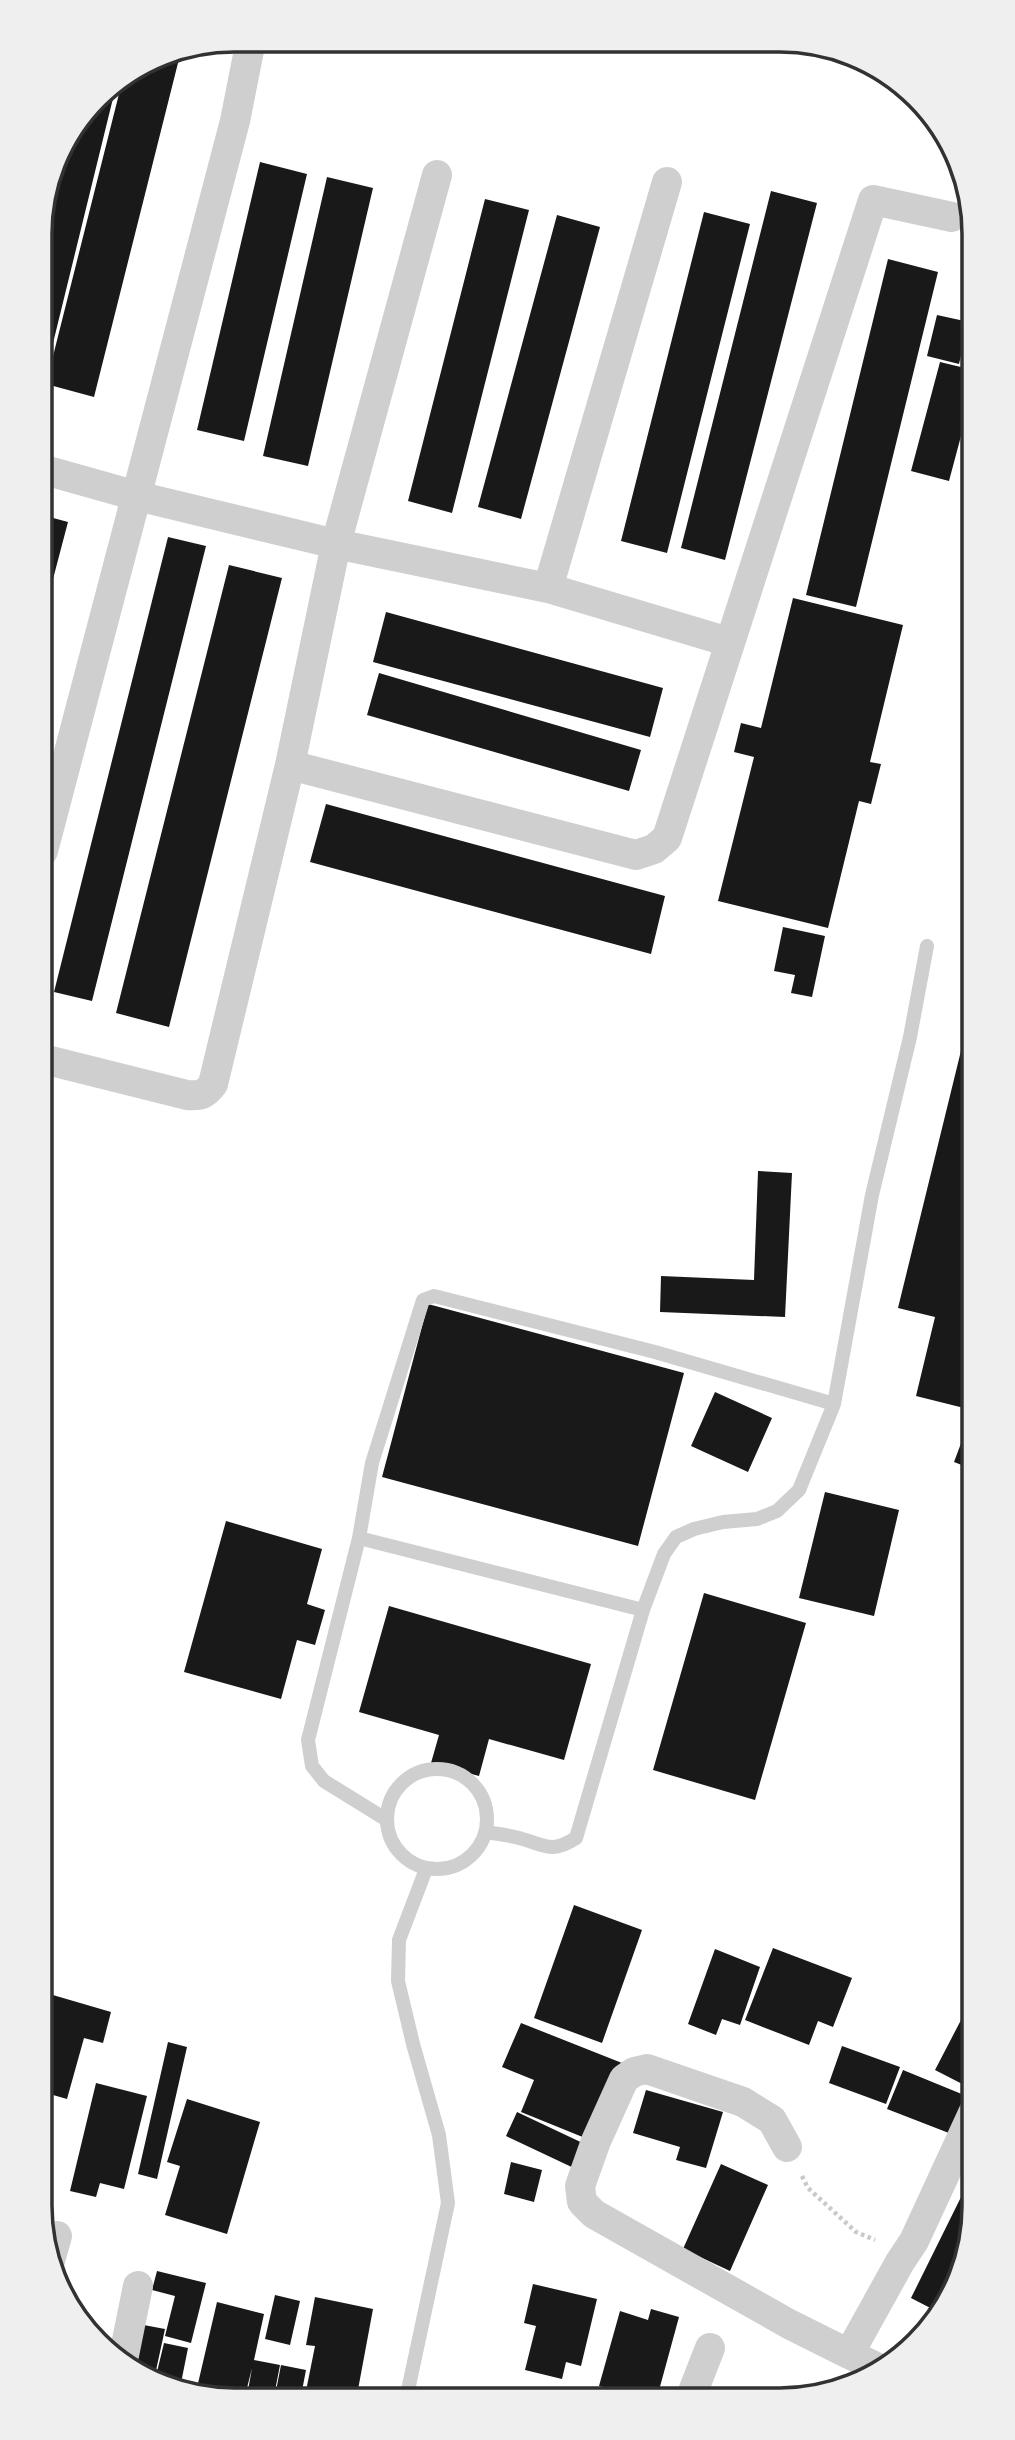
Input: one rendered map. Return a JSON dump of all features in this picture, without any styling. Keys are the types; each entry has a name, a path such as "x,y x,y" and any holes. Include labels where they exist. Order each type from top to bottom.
{"street":[{"path":"53,813 235,121 248,53"},
{"path":"53,1061 187,1095 201,1096 207,1093 213,1084 289,765 336,544 437,175"},
{"path":"548,588 667,182"},
{"path":"289,765 636,855 654,849 667,838 873,200 952,216"},
{"path":"53,472 137,496 336,544 548,588 729,642"},
{"path":"787,2147 772,2120 743,2102 647,2069 634,2072 624,2079 596,2141 580,2186 582,2202 594,2214 789,2324 861,2360 900,2262 914,2241 962,2137"},
{"path":"125,2351 138,2286"},
{"path":"694,2388 710,2348"}],"lane":[{"path":"486,1832 520,1838 549,1848 563,1847 576,1838 643,1610 664,1554 676,1537 723,1522 757,1519 777,1511 799,1490 834,1404 872,1195 910,1037 927,946"},
{"path":"387,1820 324,1782 312,1766 308,1740 359,1538 372,1463 423,1300 434,1296 655,1352 834,1404"},
{"path":"359,1538 643,1610"},
{"path":"426,1769 443,1769 459,1774 474,1784 483,1798 488,1814 486,1832 478,1849 464,1863 445,1869 426,1869 402,1856 391,1839 387,1820 389,1803 397,1787 426,1769"},
{"path":"408,2388 448,2203 439,2136 398,1981 400,1940 426,1869"}],"path":[{"path":"787,2147 808,2188 856,2232 879,2242 914,2241"}],"building":[{"path":"178,61 94,397 53,386 53,356 119,95 154,71"},
{"path":"113,100 53,343 53,223 59,187 66,165 83,133"},
{"path":"260,162 307,174 244,441 197,430"},
{"path":"327,177 373,188 308,466 263,456"},
{"path":"771,191 817,203 725,560 681,548"},
{"path":"485,199 529,210 452,513 408,501"},
{"path":"704,212 750,224 667,553 621,541"},
{"path":"557,215 600,227 521,519 478,507"},
{"path":"888,259 938,272 856,607 806,595"},
{"path":"937,315 962,320 962,351 959,364 927,356"},
{"path":"940,362 962,367 962,432 949,481 911,471"},
{"path":"53,518 68,522 53,580"},
{"path":"168,537 206,546 92,1001 54,992"},
{"path":"229,565 282,578 169,1027 116,1013"},
{"path":"793,598 903,625 870,762 881,764 871,804 859,801 828,928 718,901 754,757 734,752 741,723 761,728"},
{"path":"386,612 663,688 650,737 373,662"},
{"path":"379,673 641,750 629,791 367,715"},
{"path":"326,804 665,896 651,954 310,862"},
{"path":"783,927 825,936 812,997 791,993 795,975 774,971"},
{"path":"962,1047 962,1408 916,1396 935,1317 898,1308"},
{"path":"758,1171 792,1173 785,1317 660,1312 661,1276 754,1280"},
{"path":"428,1304 684,1373 638,1546 382,1477"},
{"path":"715,1392 772,1418 748,1472 691,1446"},
{"path":"962,1441 962,1465 954,1462"},
{"path":"825,1492 899,1510 874,1616 799,1598"},
{"path":"226,1521 322,1549 307,1604 325,1610 315,1645 297,1640 281,1699 184,1672"},
{"path":"704,1593 806,1623 755,1800 653,1770"},
{"path":"389,1606 591,1664 564,1760 489,1739 479,1776 431,1763 439,1735 359,1712"},
{"path":"574,1905 642,1930 602,2043 534,2018"},
{"path":"773,1948 852,1978 833,2027 818,2021 809,2045 745,2020"},
{"path":"715,1949 760,1967 740,2025 722,2019 716,2035 688,2024"},
{"path":"52,1995 111,2012 103,2043 84,2038 67,2099 52,2095"},
{"path":"962,2018 962,2084 935,2070"},
{"path":"521,2023 622,2063 590,2140 521,2112 534,2080 502,2067"},
{"path":"168,2042 187,2047 157,2179 138,2174"},
{"path":"842,2046 900,2067 886,2104 829,2083"},
{"path":"903,2070 962,2094 962,2115 954,2135 887,2109"},
{"path":"96,2083 147,2096 124,2189 100,2183 96,2197 70,2191"},
{"path":"646,2090 723,2112 706,2168 676,2160 680,2147 633,2133"},
{"path":"187,2099 260,2122 227,2234 165,2215 180,2166 167,2162"},
{"path":"517,2112 589,2146 578,2170 506,2136"},
{"path":"511,2162 542,2170 534,2202 504,2194"},
{"path":"721,2164 768,2185 730,2271 683,2249"},
{"path":"962,2195 959,2241 949,2275 930,2308 911,2298"},
{"path":"157,2271 206,2283 191,2343 165,2336 175,2296 152,2290"},
{"path":"533,2284 597,2299 581,2366 566,2362 562,2379 525,2370 536,2326 524,2323"},
{"path":"275,2295 300,2301 290,2345 265,2339"},
{"path":"315,2297 373,2309 358,2388 307,2388 315,2346 306,2345"},
{"path":"217,2302 264,2314 254,2360 280,2365 276,2388 248,2388 252,2368 247,2388 198,2384"},
{"path":"651,2309 679,2317 660,2388 599,2386 620,2311 648,2320"},
{"path":"133,2323 165,2329 156,2370 127,2352"},
{"path":"164,2343 188,2348 182,2379 157,2370"},
{"path":"281,2365 306,2370 303,2388 277,2388"}]}
